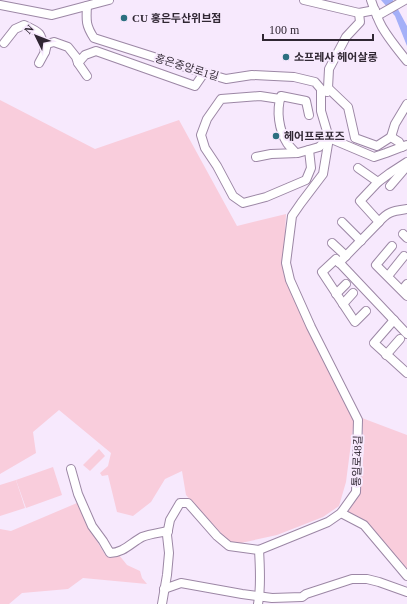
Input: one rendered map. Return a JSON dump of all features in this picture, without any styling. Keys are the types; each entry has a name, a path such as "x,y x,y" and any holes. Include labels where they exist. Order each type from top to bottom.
{"street":[{"path":"0,5 52,15 110,0"},
{"path":"304,0 359,13 377,14 405,0"},
{"path":"371,0 382,28 407,61"},
{"name":"홍은중앙로1길","path":"86,6 86,22 90,32 99,44 226,79 252,75 294,77 316,82 321,89 321,111 329,138"},
{"path":"321,111 328,88 329,68 346,37 360,22 359,13"},
{"path":"4,43 15,29 24,26 37,30 42,37 45,52"},
{"path":"39,63 45,52 47,44 54,42 68,47 76,57 78,63 87,76"},
{"path":"78,63 85,55 96,51 195,86 204,73"},
{"path":"328,88 348,107 355,138 377,146 391,136 395,124 407,104"},
{"path":"280,99 260,96 221,99 207,119 201,135 205,148 217,166 233,196 243,203 266,197 306,180 312,168 309,150"},
{"path":"296,154 287,143 280,126 278,104 281,96 306,101 309,115"},
{"path":"391,136 404,146"},
{"path":"256,157 271,154 296,154 319,147 329,138 374,157 404,146"},
{"name":"통일로48길","path":"162,604 169,553 167,535 170,520 180,503 188,503 217,536 229,546 258,550 328,522 341,513 356,492 358,420 308,320 290,280 286,263 292,216 323,174 329,138"},
{"path":"379,222 360,201 378,182 407,162"},
{"path":"390,186 407,166"},
{"path":"358,168 378,182"},
{"path":"339,263 385,216 392,211 407,209"},
{"path":"342,222 361,241"},
{"path":"332,243 346,256"},
{"path":"392,246 376,265 405,290"},
{"path":"388,276 404,256"},
{"path":"366,311 354,322 322,272 336,259 407,334"},
{"path":"336,294 346,284"},
{"path":"343,304 353,293"},
{"path":"394,320 374,343 407,373"},
{"path":"386,354 400,339"},
{"path":"71,469 78,494 92,526 110,553 116,553 142,538 168,531"},
{"path":"341,513 364,525 407,576"},
{"path":"258,550 260,562 259,600"},
{"path":"164,589 181,583 242,594 259,600 302,596 352,579 367,579 407,592"}],"shaded area":[{"path":"0,100 95,149 179,120 237,226 286,214 283,272 314,341 354,420 346,482 339,506 323,517 277,535 232,545 186,495 182,471 165,479 151,502 133,516 117,512 108,475 102,476 100,473 108,466 111,453 59,410 33,432 36,453 0,474"},
{"path":"362,418 407,435 407,572 395,556 347,514 358,495 362,472 364,449"},
{"path":"99,449 105,456 90,471 83,465"},
{"path":"53,467 62,495 26,508 16,480"},
{"path":"16,480 25,508 0,516 0,485"},
{"path":"77,503 106,556 119,555 127,565 140,571 142,578 147,584 83,578 68,589 22,593 9,604 0,604 0,529 11,531"}],"water":[{"path":"381,0 393,0 407,26 407,46 395,16"}],"place":[{"name":"CU 홍은두산위브점","path":"124,18"},
{"name":"소프레사 헤어살롱","path":"286,57"},
{"name":"헤어프로포즈","path":"276,136"}]}
